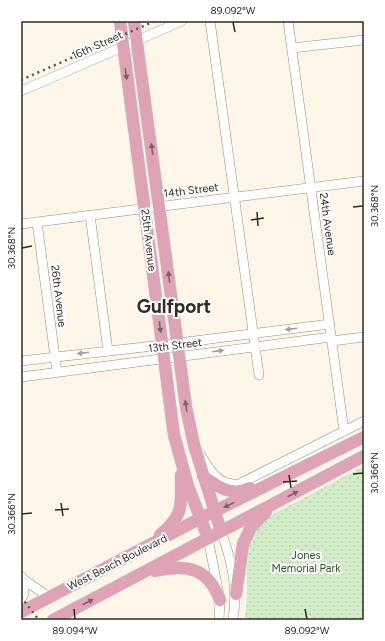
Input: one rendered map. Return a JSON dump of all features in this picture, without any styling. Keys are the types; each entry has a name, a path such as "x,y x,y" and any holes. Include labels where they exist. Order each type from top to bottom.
{"main road":[{"name":"25th Avenue","path":"120,21 174,434 180,458"},
{"name":"25th Avenue","path":"134,21 186,407 202,476 221,531"},
{"path":"202,476 224,490 238,492 364,431"},
{"name":"West Beach Boulevard","path":"21,612 201,518 364,438"},
{"name":"West Beach Boulevard","path":"53,620 364,456"},
{"path":"180,458 188,486 208,538"},
{"path":"148,546 170,527 180,512 180,458"},
{"path":"236,594 241,555 245,538 251,527 274,504"},
{"path":"138,574 173,567 194,570 209,580 216,588 220,600"}],"street":[{"name":"16th Street","path":"21,91 182,21"},
{"path":"210,21 259,375"},
{"name":"24th Avenue","path":"288,21 344,431"},
{"path":"292,48 364,40"},
{"name":"14th Street","path":"21,224 364,181"},
{"path":"90,215 108,351"},
{"name":"26th Avenue","path":"37,222 57,372"},
{"name":"13th Street","path":"21,361 162,346 330,324"},
{"name":"13th Street","path":"21,377 255,347 364,337"},
{"path":"194,445 216,477 227,483 239,484 364,421"},
{"path":"221,531 235,575 236,594 233,620"},
{"path":"208,538 220,600 219,620"},
{"path":"22,578 49,597"},
{"path":"21,598 24,594 22,578"}],"green space":[{"name":"Jones Memorial Park","path":"364,466 364,620 244,620 247,589 246,562 248,550 252,538 260,526 273,514"}],"railway":[{"path":"21,80 155,21"},
{"path":"21,597 39,620"}],"district":[{"name":"Gulfport","path":"174,306"}]}
